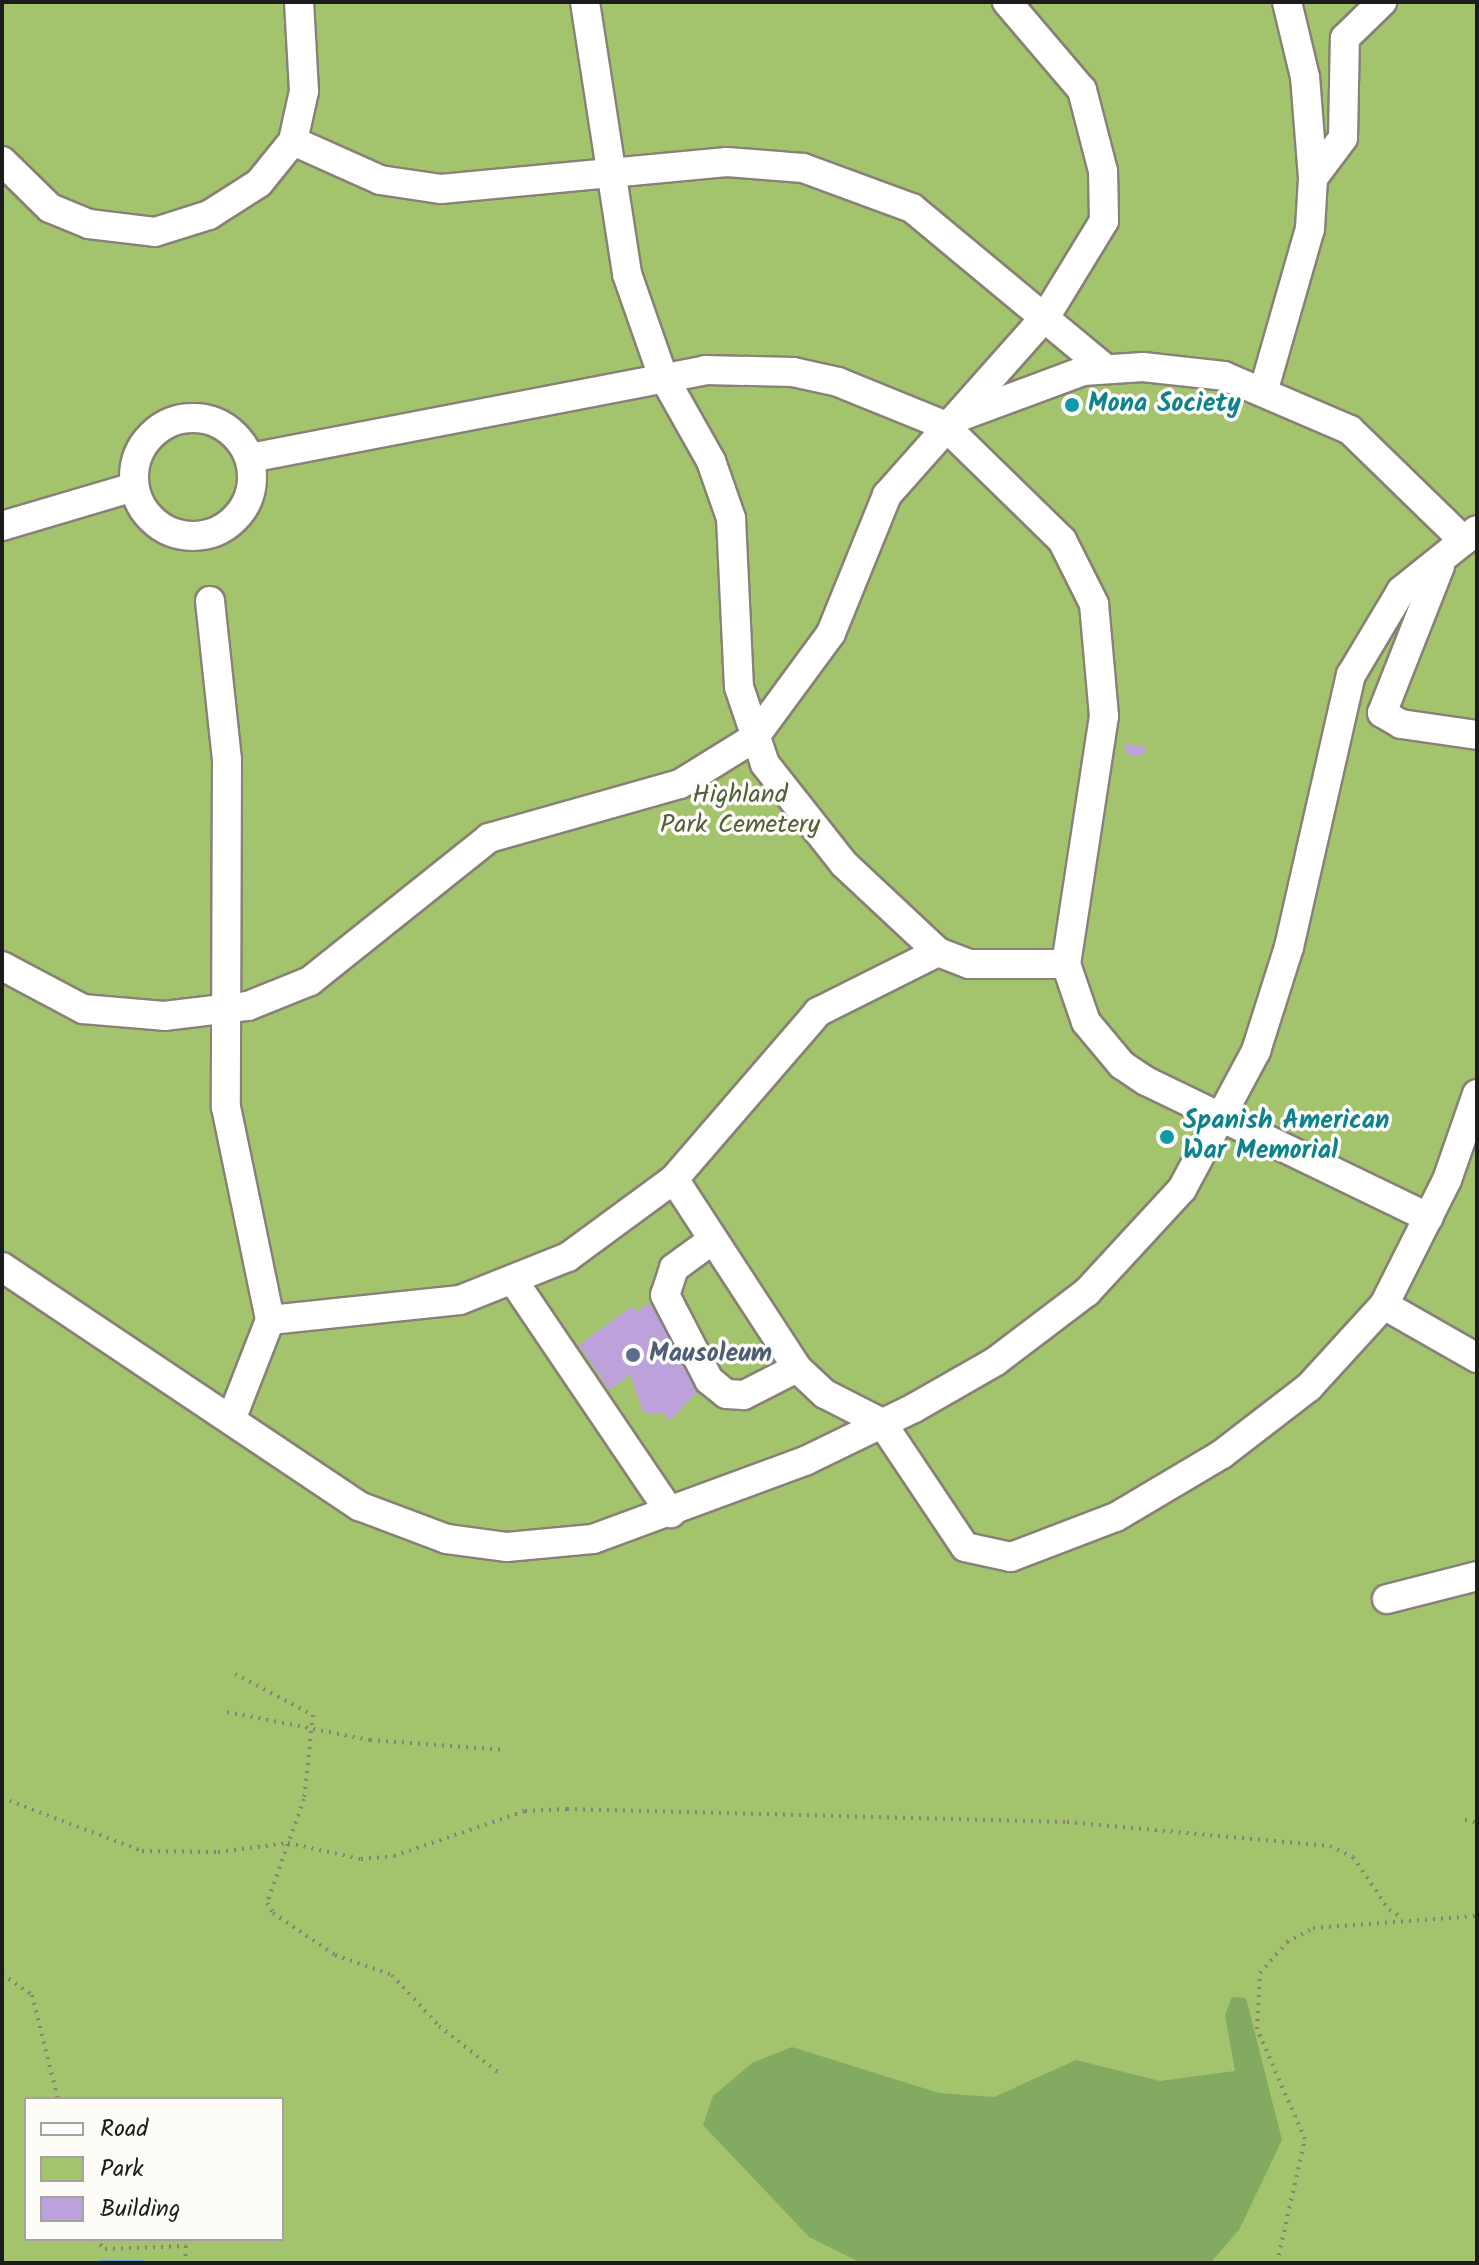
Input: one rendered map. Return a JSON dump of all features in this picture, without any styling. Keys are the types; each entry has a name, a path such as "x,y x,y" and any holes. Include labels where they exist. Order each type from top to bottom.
{"lane":[{"path":"6,175 67,217 155,232 241,198 293,141 304,91 299,2"},
{"path":"585,2 607,175 627,274 662,374 711,461 731,518 739,687 754,738 788,800 938,952 980,965 1066,964"},
{"path":"2,966 83,1009 137,1016 223,1012 310,981 489,838 667,789 754,738 831,633 887,495 944,425 1046,316 1097,240 1106,188 1082,90 1007,2"},
{"path":"1264,389 1310,229 1313,178 1305,77 1287,2"},
{"path":"1313,178 1343,138 1345,38 1382,2"},
{"path":"293,141 354,171 411,186 475,189 753,162 872,189 948,232 1106,369"},
{"path":"2,1267 233,1415 359,1506 426,1536 546,1545 671,1513 882,1423 974,1375 1087,1292 1166,1210 1226,1115 1289,947 1339,705 1401,591 1440,566 1470,535 1350,430 1264,389 1203,371 1106,369 1036,384 944,425"},
{"path":"250,458 662,374 793,372 838,382 944,425 1062,540 1087,582 1100,627 1104,716 1066,964 1086,1022 1122,1065 1429,1218"},
{"path":"215,421 250,458 243,510 216,532 164,529 134,487 139,450 164,424 215,421"},
{"path":"2,526 134,487"},
{"path":"1440,566 1382,713 1401,724 1477,735"},
{"path":"210,601 227,760 223,1012 233,1166 270,1320 233,1415"},
{"path":"270,1320 460,1300 515,1283 568,1257 674,1179 818,1012 938,952"},
{"path":"674,1179 711,1241 797,1368 825,1394 882,1423 954,1536 980,1555 1011,1557 1116,1517 1222,1454 1309,1387 1384,1305 1429,1218 1477,1094"},
{"path":"711,1241 674,1268 665,1295 709,1380 744,1395 797,1368"},
{"path":"515,1283 671,1513"},
{"path":"1384,1305 1477,1358"},
{"path":"1387,1599 1477,1576"}],"path":[{"path":"235,1674 302,1703 313,1715 314,1730 304,1799 267,1903 273,1913 335,1955 392,1975 439,2026 500,2074"},
{"path":"227,1712 314,1730 506,1750"},
{"path":"2,1798 142,1851 218,1852 288,1843 329,1855 394,1856 525,1811 567,1809 1053,1821 1330,1846 1353,1857 1389,1910 1403,1918"},
{"path":"1465,1820 1477,1823"},
{"path":"1277,2263 1305,2139 1257,2029 1260,1973 1287,1942 1313,1928 1403,1918 1477,1916"},
{"path":"2,1974 32,1995 58,2097"},
{"path":"96,2241 105,2249 186,2246 185,2263"}],"green space":[{"name":"Highland Park Cemetery","path":"2,2 1477,2 1477,2263 2,2263"},
{"path":"1232,1997 1246,1998 1282,2140 1239,2230 1212,2261 861,2263 809,2237 703,2125 713,2096 752,2063 792,2047 939,2093 994,2097 1076,2060 1160,2081 1235,2071 1225,2015"}],"building":[{"path":"1101,390 1102,402 1093,403 1092,391"},
{"path":"1126,744 1145,746 1144,756 1125,754"},
{"name":"Mausoleum","path":"649,1303 704,1385 669,1421 664,1413 644,1414 630,1375 609,1390 579,1345 632,1306 636,1312"}],"waterway":[{"path":"101,2263 141,2263"}],"place":[{"name":"Mona Society","path":"1072,405"},
{"name":"Spanish American War Memorial","path":"1167,1137"},
{"name":"Mausoleum","path":"633,1355"}]}
